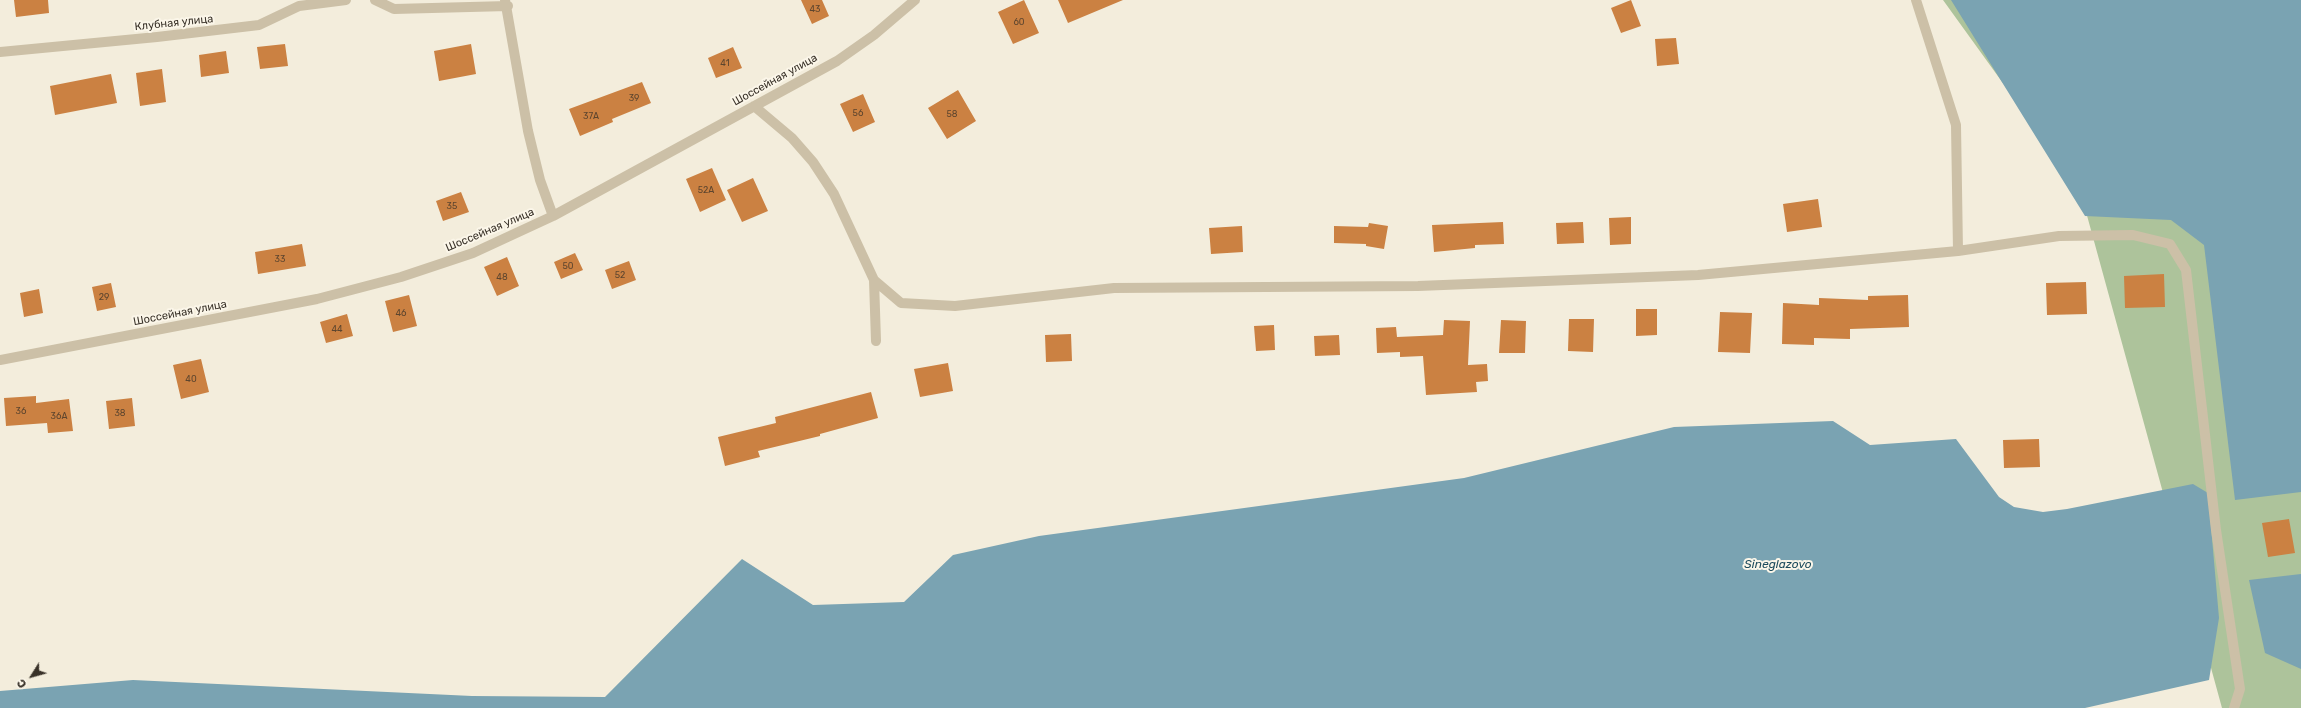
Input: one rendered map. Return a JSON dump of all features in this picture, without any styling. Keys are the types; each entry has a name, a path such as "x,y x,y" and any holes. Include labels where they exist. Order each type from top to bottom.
{"street":[{"name":"Клубная улица","path":"0,52 157,37 260,25 299,6 346,0"},
{"path":"375,0 394,9 506,3 528,130 540,180 553,216"},
{"name":"Шоссейная улица","path":"0,360 317,299 394,279 473,253 553,216 837,61 874,35 915,0"},
{"path":"1916,0 1956,125 1958,251"},
{"path":"754,106 792,138 813,162 834,194 874,280 876,341"},
{"path":"874,280 901,303 955,306 1114,288 1418,286 1683,275 1958,251 2059,236 2133,235 2170,244 2186,270 2216,530 2240,689 2234,708"}],"green space":[{"path":"1943,0 2301,0 2301,708 2222,708 2080,190"}],"water":[{"path":"1951,0 2301,0 2301,492 2235,500 2204,245 2171,220 2085,216"},
{"name":"Sineglazovo","path":"1833,421 1870,445 1956,439 1999,497 2014,507 2043,512 2067,509 2193,484 2208,493 2219,618 2209,680 2085,708 0,708 0,691 133,680 472,696 605,697 742,559 813,605 904,602 953,555 1039,536 1464,478 1674,427"},
{"path":"2301,574 2301,669 2265,653 2249,580"}],"building":[{"path":"14,0 48,0 49,13 16,17"},
{"path":"801,0 822,0 829,16 812,24"},
{"path":"1024,0 1039,33 1013,44 998,12"},
{"path":"1058,0 1123,0 1068,23"},
{"path":"1631,0 1641,26 1621,33 1611,8"},
{"path":"1676,38 1679,64 1657,66 1655,39"},
{"path":"285,44 288,66 260,69 257,47"},
{"path":"471,44 476,74 439,81 434,51"},
{"path":"733,47 742,68 716,78 708,58"},
{"path":"226,51 229,73 201,77 199,55"},
{"path":"162,69 166,102 140,106 136,73"},
{"path":"111,74 117,103 55,115 50,86"},
{"path":"642,82 651,103 612,119 613,122 580,136 569,109"},
{"path":"958,90 976,121 947,139 928,108"},
{"path":"863,94 875,122 853,132 840,104"},
{"path":"712,168 726,200 700,212 686,179"},
{"path":"753,178 768,211 742,222 727,190"},
{"path":"461,192 469,212 443,221 436,201"},
{"path":"1818,199 1822,227 1787,232 1783,204"},
{"path":"1631,217 1631,244 1610,245 1609,218"},
{"path":"1503,222 1504,244 1475,245 1475,248 1434,252 1432,225"},
{"path":"1583,222 1584,243 1557,244 1556,223"},
{"path":"1369,223 1388,226 1384,249 1366,246 1366,244 1334,243 1334,226 1368,227"},
{"path":"1242,226 1243,252 1211,254 1209,228"},
{"path":"302,244 306,266 258,274 255,252"},
{"path":"575,253 583,270 561,279 554,262"},
{"path":"507,257 519,286 497,296 484,267"},
{"path":"629,261 636,280 612,289 605,270"},
{"path":"2164,274 2165,307 2125,308 2124,276"},
{"path":"2086,282 2087,314 2047,315 2046,283"},
{"path":"111,283 116,307 97,311 92,287"},
{"path":"39,289 43,313 24,317 20,293"},
{"path":"409,295 417,326 393,332 385,301"},
{"path":"1908,295 1909,327 1850,329 1850,339 1814,338 1814,345 1782,344 1783,303 1819,305 1819,298 1868,300 1868,296"},
{"path":"1636,309 1657,309 1657,335 1636,336"},
{"path":"1720,312 1752,313 1750,353 1718,352"},
{"path":"347,314 353,336 326,343 320,322"},
{"path":"1569,319 1594,319 1593,352 1568,351"},
{"path":"1444,320 1470,321 1468,365 1487,364 1488,381 1476,382 1477,392 1426,395 1423,356 1400,357 1400,352 1377,353 1376,328 1396,327 1397,337 1443,335"},
{"path":"1501,320 1526,321 1525,353 1499,353"},
{"path":"1274,325 1275,350 1256,351 1254,326"},
{"path":"1071,334 1072,361 1046,362 1045,335"},
{"path":"1339,335 1340,355 1315,356 1314,336"},
{"path":"201,359 209,392 181,399 173,365"},
{"path":"948,363 953,391 920,397 914,369"},
{"path":"871,392 878,418 820,434 820,436 758,451 760,457 725,466 718,437 776,423 775,417"},
{"path":"36,396 36,403 69,399 73,431 48,433 47,423 6,426 4,398"},
{"path":"132,398 135,426 109,429 106,401"},
{"path":"2039,439 2040,467 2004,468 2003,440"},
{"path":"2289,519 2295,553 2268,557 2262,523"}]}
